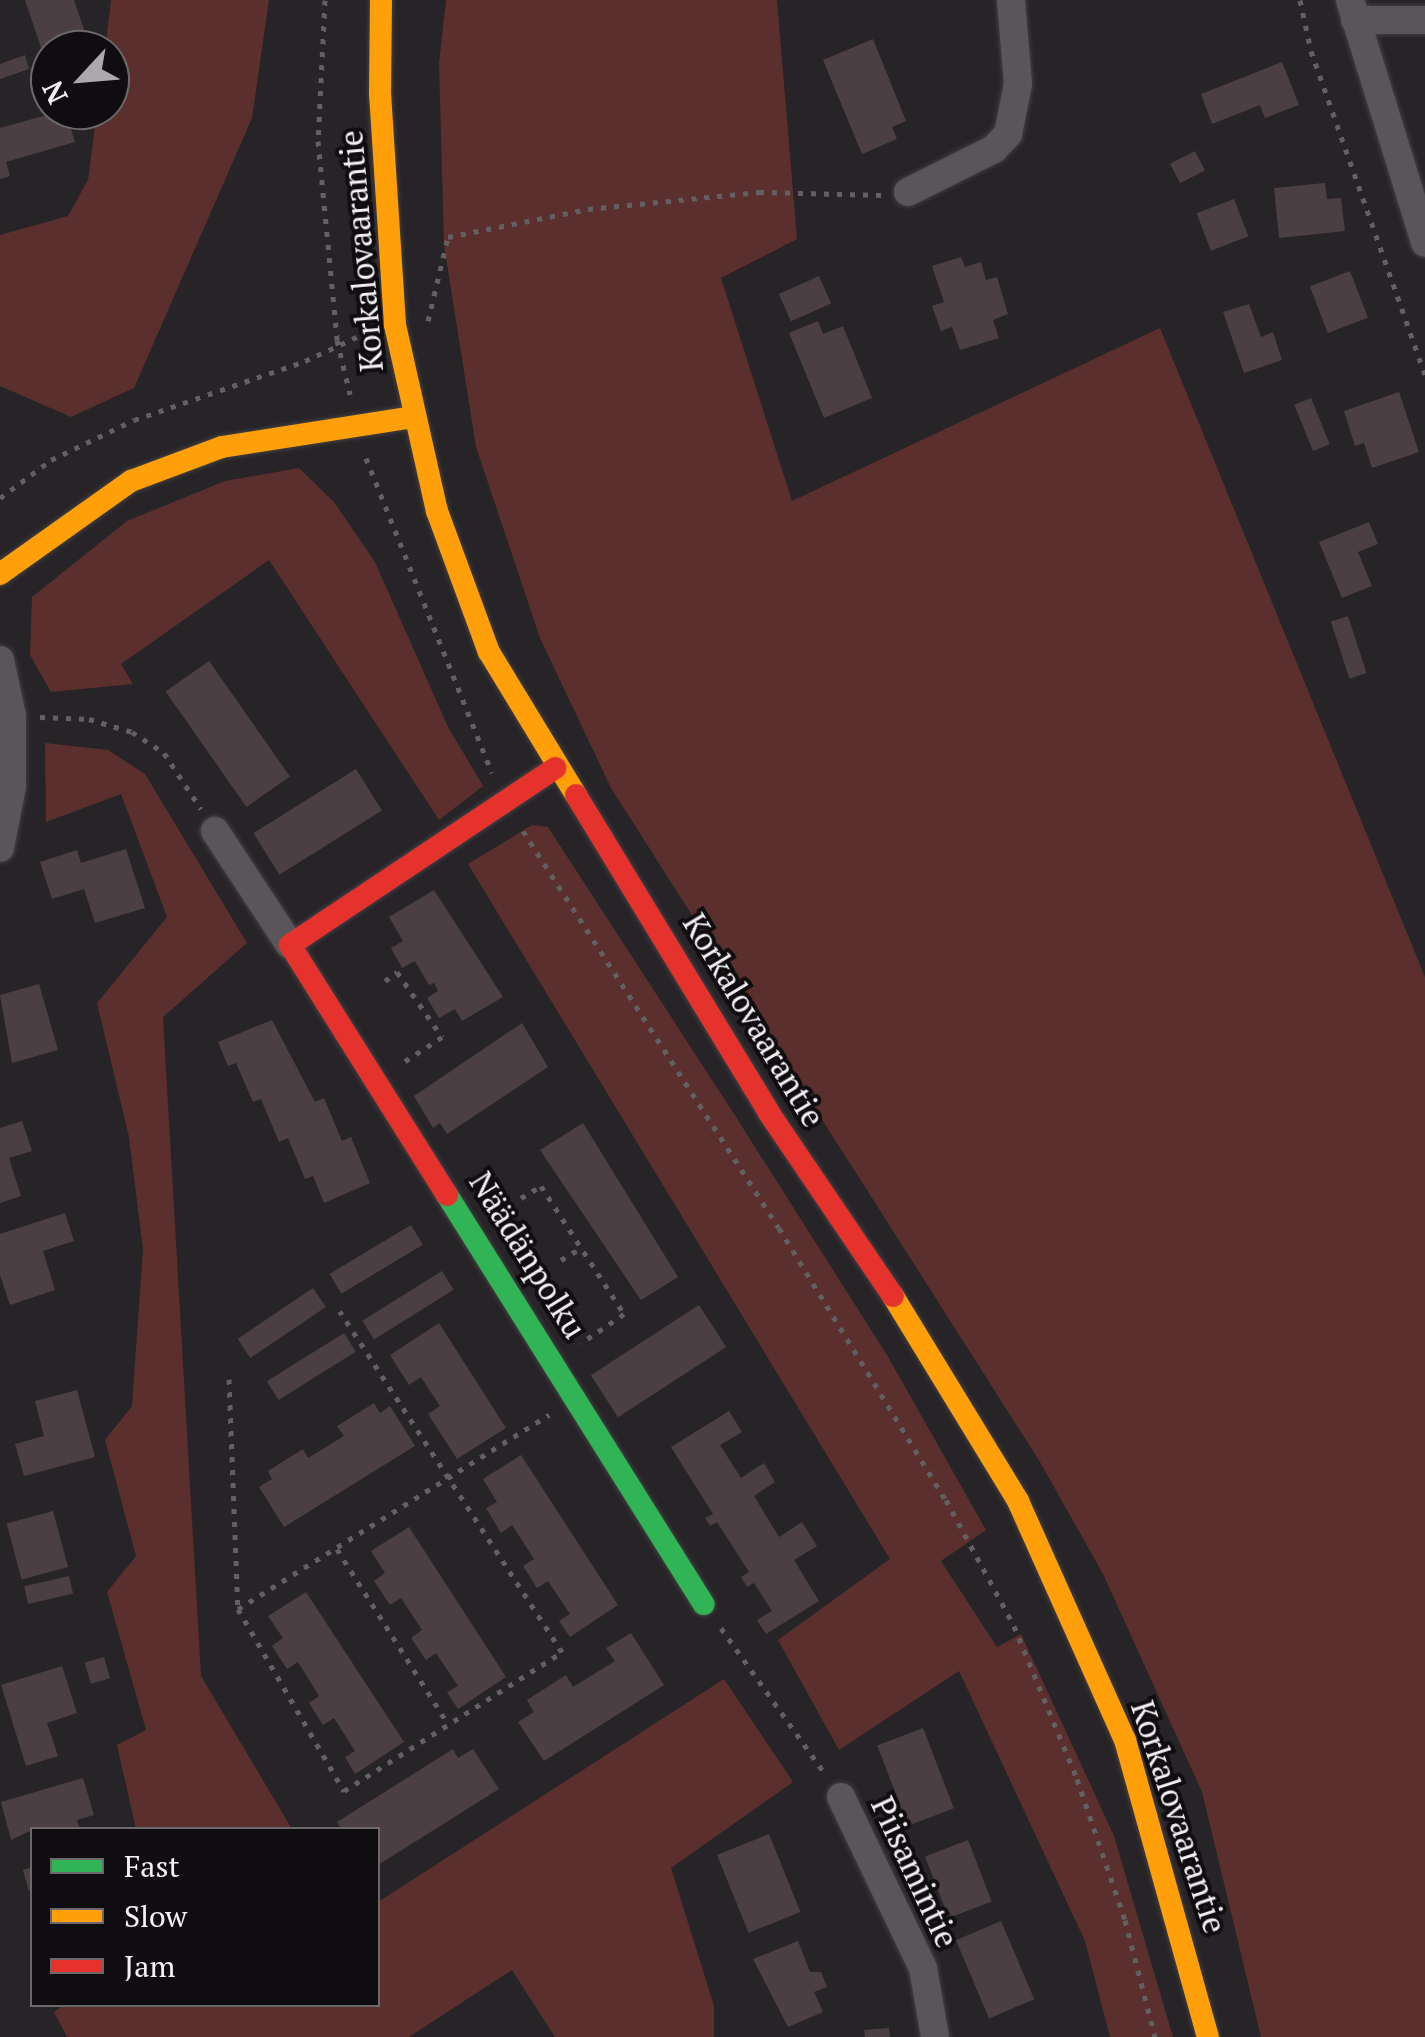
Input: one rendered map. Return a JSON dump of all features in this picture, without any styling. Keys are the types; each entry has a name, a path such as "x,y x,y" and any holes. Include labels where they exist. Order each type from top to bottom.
{"street":[{"name":"Korkalovaarantie","path":"381,0 380,93 395,325 412,417 438,511 489,652 555,768 1018,1500 1125,1740 1208,2037"},
{"path":"908,192 994,149 1008,134 1018,84 1011,0"},
{"path":"1425,20 1352,10 1425,243"},
{"path":"0,574 131,481 222,447 412,417"},
{"path":"0,660 12,716 12,786 0,848"},
{"path":"290,945 555,768"},
{"name":"Näädänpolku","path":"215,830 704,1604"},
{"name":"Piisamintie","path":"841,1796 923,1968 935,2037"}],"path":[{"path":"1300,0 1310,51 1425,374"},
{"path":"0,498 51,460 134,420 305,361 337,340 429,321 448,237 588,208 758,192 908,192"},
{"path":"12,716 88,718 132,732 164,753 215,830"},
{"path":"376,1081 442,1037 398,972 385,980"},
{"path":"521,1198 541,1186 624,1314 553,1361"},
{"path":"561,1260 581,1248"},
{"path":"229,1379 238,1609 344,1790 562,1652 340,1311"},
{"path":"238,1609 576,1398"},
{"path":"337,1548 448,1724"},
{"path":"704,1604 841,1796"}],"shaded area":[{"path":"111,0 269,0 252,118 134,388 71,417 0,386 0,235 68,216 88,180 94,130 130,130 130,30 107,30"},
{"path":"446,0 777,0 797,239 721,278 792,501 1160,328 1425,977 1425,2037 1261,2037 1202,1792 1103,1574 1040,1462 611,788 540,638 476,447 444,245 439,63"},
{"path":"299,468 334,502 375,562 448,727 483,786 439,820 269,560 121,664 133,684 51,692 30,655 32,597 127,521 225,481"},
{"path":"45,743 108,750 145,774 247,943 163,1017 201,1676 291,1827 136,1827 117,1745 146,1730 107,1592 136,1556 105,1440 132,1406 143,1249 129,1137 97,1003 167,917 121,794 46,822"},
{"path":"532,825 548,827 734,1114 887,1355 986,1530 941,1561 997,1647 1021,1634 1114,1836 1173,2037 1110,2037 1085,1941 959,1671 839,1750 778,1640 890,1559 468,864"},
{"path":"724,1679 793,1782 671,1868 714,2006 714,2037 555,2037 512,1970 409,2037 67,2037 54,2012 61,2007 380,2007 380,1901"}],"building":[{"path":"25,0 74,0 84,30 35,30"},
{"path":"873,39 906,121 892,127 897,139 862,154 823,60"},
{"path":"25,55 29,69 0,79 0,64"},
{"path":"1282,62 1299,105 1265,118 1260,105 1212,124 1201,94"},
{"path":"30,120 30,130 71,130 75,142 6,162 10,176 0,179 0,128"},
{"path":"1195,151 1205,171 1180,183 1170,164"},
{"path":"1325,183 1327,199 1341,198 1345,231 1279,238 1274,188"},
{"path":"1234,199 1248,236 1211,251 1197,213"},
{"path":"961,257 965,267 981,262 986,280 997,277 1008,314 993,320 999,338 960,350 952,327 941,331 932,306 944,302 932,266"},
{"path":"1350,271 1368,318 1328,333 1310,286"},
{"path":"819,276 831,303 791,321 779,294"},
{"path":"1249,304 1261,337 1273,332 1282,360 1244,373 1223,312"},
{"path":"818,321 823,334 843,326 872,398 824,418 789,333"},
{"path":"1399,392 1419,452 1372,468 1364,443 1355,446 1344,411"},
{"path":"1311,398 1330,444 1313,451 1294,405"},
{"path":"1369,522 1378,544 1358,552 1372,586 1342,598 1319,542"},
{"path":"1348,616 1367,673 1349,679 1331,622"},
{"path":"209,661 290,777 246,807 166,691"},
{"path":"356,769 382,811 279,875 253,833"},
{"path":"126,849 145,908 95,923 84,889 52,899 40,862 77,850 81,863"},
{"path":"434,890 503,997 462,1021 455,1009 439,1018 427,998 438,991 434,983 429,985 415,961 402,968 391,948 403,941 389,917"},
{"path":"39,984 58,1050 12,1063 0,995"},
{"path":"272,1020 315,1102 324,1098 342,1141 351,1137 370,1183 324,1203 313,1176 305,1179 288,1138 279,1142 261,1099 253,1102 236,1063 228,1066 218,1042"},
{"path":"522,1023 548,1067 447,1134 440,1123 433,1128 414,1096"},
{"path":"22,1121 32,1151 9,1158 21,1196 0,1203 0,1128"},
{"path":"583,1123 678,1277 641,1300 540,1150"},
{"path":"65,1213 74,1241 43,1251 55,1290 10,1305 0,1275 0,1234"},
{"path":"411,1225 423,1245 341,1294 330,1274"},
{"path":"442,1271 454,1290 374,1339 362,1321"},
{"path":"313,1288 326,1307 250,1358 238,1339"},
{"path":"699,1305 726,1347 618,1417 591,1375"},
{"path":"439,1323 506,1428 457,1459 428,1414 440,1406 421,1377 409,1385 390,1355"},
{"path":"344,1333 356,1352 278,1400 267,1381"},
{"path":"77,1390 95,1457 24,1476 15,1444 44,1436 35,1401"},
{"path":"374,1403 380,1413 390,1406 415,1446 284,1527 259,1487 272,1479 268,1471 303,1449 308,1458 344,1436 337,1426"},
{"path":"729,1411 742,1432 720,1445 741,1478 764,1463 775,1482 754,1496 779,1537 802,1522 817,1546 794,1560 819,1601 766,1634 757,1620 772,1611 754,1583 747,1587 741,1577 749,1572 717,1522 710,1526 705,1518 713,1514 671,1447"},
{"path":"521,1455 618,1605 570,1637 559,1621 570,1614 548,1581 537,1588 523,1566 534,1559 512,1525 501,1533 486,1508 497,1502 483,1479"},
{"path":"53,1511 68,1567 22,1579 7,1523"},
{"path":"409,1527 506,1677 458,1709 447,1692 458,1686 436,1653 426,1660 411,1638 422,1630 401,1598 390,1605 374,1581 385,1573 371,1551"},
{"path":"69,1576 73,1594 28,1604 24,1586"},
{"path":"306,1592 404,1742 355,1774 345,1757 355,1751 334,1718 323,1725 309,1703 319,1696 298,1662 287,1669 272,1646 283,1638 268,1616"},
{"path":"631,1633 664,1685 544,1761 518,1722 534,1712 527,1700 566,1675 573,1687 615,1661 606,1648"},
{"path":"104,1657 110,1678 91,1684 85,1663"},
{"path":"62,1666 77,1713 47,1723 58,1756 26,1766 1,1685"},
{"path":"923,1728 954,1808 908,1826 877,1746"},
{"path":"453,1749 458,1758 473,1749 499,1789 380,1864 380,1827 340,1827 337,1822"},
{"path":"83,1778 94,1815 77,1820 79,1827 30,1827 30,1831 11,1840 1,1802"},
{"path":"769,1834 800,1912 749,1933 717,1855"},
{"path":"968,1840 992,1902 949,1918 925,1856"},
{"path":"30,1868 29,1891 23,1870"},
{"path":"1001,1921 1034,1999 989,2018 956,1940"},
{"path":"798,1941 810,1972 821,1972 827,1987 814,1992 823,2012 788,2027 753,1959"},
{"path":"889,2028 890,2037 865,2037 864,2030"}],"traffic: fast":[{"path":"447,1195 704,1604"}],"traffic: slow":[{"path":"381,0 380,93 395,325 437,511 489,652 576,795"},
{"path":"0,574 131,481 222,447 413,417"},
{"path":"893,1296 1018,1501 1125,1740 1208,2037"}],"traffic: jam":[{"path":"447,1195 290,945 555,768"},
{"path":"576,795 769,1113 893,1296"}]}
